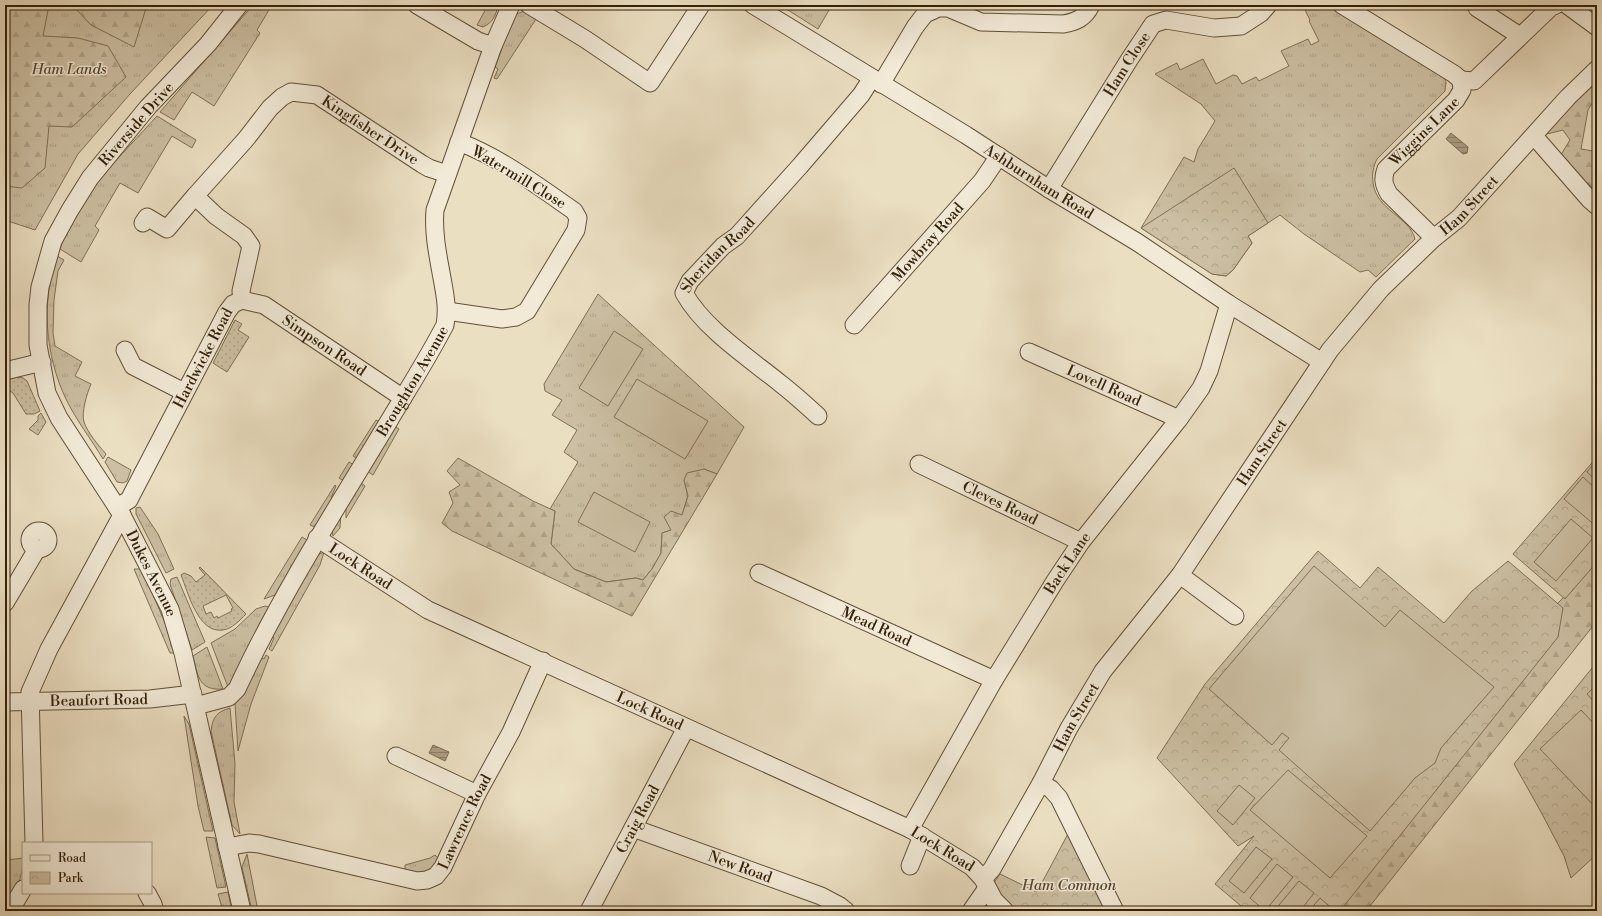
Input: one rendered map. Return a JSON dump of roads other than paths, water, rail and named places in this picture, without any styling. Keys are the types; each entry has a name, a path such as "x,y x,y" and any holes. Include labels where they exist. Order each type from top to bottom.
{"street":[{"name":"Riverside Drive","path":"49,253 56,235 90,178 148,107 208,44 239,5"},
{"path":"416,5 478,41 493,46"},
{"name":"Broughton Avenue","path":"194,700 229,697 237,689 267,626 317,538 359,472 445,324 448,311 436,247 434,224 435,210 493,46 511,5"},
{"path":"529,5 585,39 650,83 701,5"},
{"name":"Ashburnham Road","path":"753,5 1137,242 1229,304 1322,362"},
{"path":"877,81 925,14 938,8 948,8 981,22 1063,24 1073,23 1080,19 1091,5"},
{"name":"Ham Close","path":"1049,189 1129,60 1154,24 1166,20 1214,28 1240,26 1261,13 1268,5"},
{"path":"1342,5 1454,74 1461,80"},
{"path":"1479,5 1477,8 1520,36"},
{"name":"Wiggins Lane","path":"1434,238 1389,194 1384,185 1383,176 1386,169 1456,100 1462,90 1461,80 1474,81 1551,7 1556,5"},
{"path":"1567,5 1597,27"},
{"name":"Ham Street","path":"985,884 1041,783 1069,728 1103,671 1180,575 1322,362 1341,336 1381,289 1434,238 1459,218 1597,69"},
{"name":"Sheridan Road","path":"818,416 701,317 691,306 684,293 690,281 723,246 737,236 862,95 877,81"},
{"name":"Kingfisher Drive","path":"143,223 147,217 167,229 241,145 270,108 282,97 291,92 317,95 422,164 447,174"},
{"path":"1534,136 1589,199 1597,206"},
{"name":"Watermill Close","path":"448,311 502,318 516,317 527,311 576,230 578,218 574,211 527,179 476,148 459,142"},
{"name":"Mowbray Road","path":"854,326 982,181 999,156"},
{"name":"Hardwicke Road","path":"34,842 30,692 49,649 120,511 129,500 227,312 233,304 242,300 241,291 250,246 244,236 216,216 195,196"},
{"name":"Dukes Avenue","path":"49,253 40,287 38,305 38,345 47,393 59,418 120,511 170,609 183,653 242,911"},
{"name":"Simpson Road","path":"242,300 264,305 403,398"},
{"name":"Back Lane","path":"910,866 916,833 994,680 1081,542 1179,419 1201,388 1209,371 1229,304"},
{"path":"125,350 133,366 184,392"},
{"name":"Lovell Road","path":"1029,352 1179,419"},
{"path":"5,370 42,362"},
{"name":"Cleves Road","path":"919,464 1081,542"},
{"name":"Lock Road","path":"317,538 428,610 543,661 916,833 967,863 985,884"},
{"path":"5,603 37,549"},
{"name":"Mead Road","path":"758,573 994,680"},
{"path":"1180,575 1236,616"},
{"name":"Lawrence Road","path":"227,846 249,843 259,844 418,881 427,880 436,876 443,867 477,794 511,732 543,661"},
{"name":"Beaufort Road","path":"5,702 30,703 150,699 194,700"},
{"name":"Craig Road","path":"588,911 686,728"},
{"path":"396,756 477,794"},
{"path":"1041,783 1051,789 1059,798 1115,911"},
{"name":"New Road","path":"633,828 821,896 840,906 846,911"},
{"path":"971,911 985,884"},
{"path":"985,884 994,900 1005,911"},
{"path":"10,911 22,890"},
{"path":"147,894 153,904 155,911"}],"park label":[{"name":"Ham Lands","path":"69,69"},
{"name":"Ham Common","path":"1069,885"}]}
